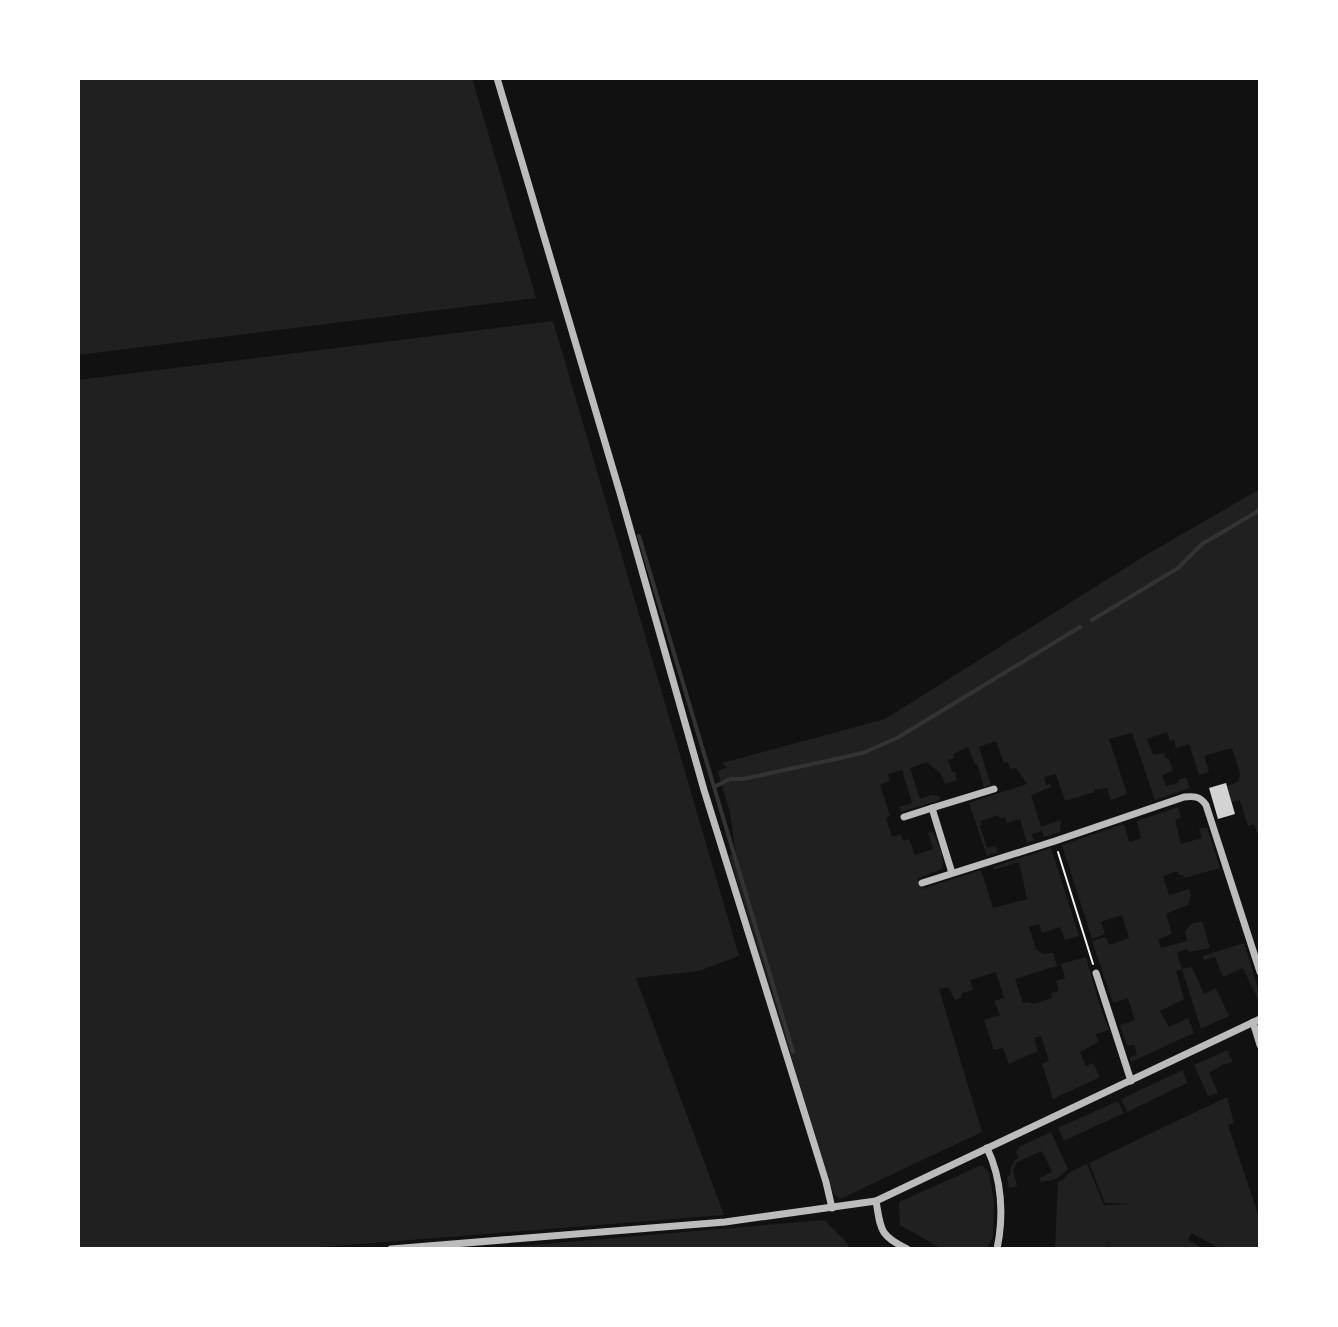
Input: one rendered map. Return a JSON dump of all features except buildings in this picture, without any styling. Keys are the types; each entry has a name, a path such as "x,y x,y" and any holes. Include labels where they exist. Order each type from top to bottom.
{"street":[{"path":"497,78 704,790 832,1208"},
{"path":"904,817 994,789"},
{"path":"922,883 1194,796 1206,805 1260,972"},
{"path":"932,808 952,873"},
{"path":"1096,973 1131,1081"},
{"path":"391,1249 725,1222 876,1201 1257,1021 1260,1045"},
{"path":"987,1148 996,1168 1000,1195 997,1249"},
{"path":"876,1201 885,1236 907,1249"}],"path":[{"path":"1055,841 1096,973"}],"shaded area":[{"path":"78,78 472,78 536,298 78,355"},
{"path":"553,321 739,956 699,971 636,978 724,1215 297,1249 78,1249 78,380"},
{"path":"1260,489 1260,841 1254,824 1248,826 1240,800 1232,802 1227,786 1238,782 1240,774 1232,748 1204,756 1209,772 1199,775 1189,744 1176,748 1167,732 1147,739 1153,755 1164,753 1169,759 1173,771 1162,775 1166,786 1186,777 1190,788 1155,800 1132,733 1109,739 1127,794 1111,800 1107,788 1065,801 1056,774 1044,777 1046,785 1050,784 1051,787 1031,795 1041,827 1061,820 1060,832 1044,837 1042,831 1032,834 1034,840 1027,843 1020,819 1007,823 1005,817 1000,819 998,815 981,821 987,848 996,846 998,852 987,856 969,803 1027,784 1016,768 1010,769 1008,762 1004,763 996,741 979,747 991,785 984,787 968,747 948,760 957,780 945,784 941,774 927,762 910,768 920,799 931,795 939,796 940,800 901,812 899,807 912,803 902,770 888,774 890,781 880,785 890,815 886,818 892,837 901,834 903,841 909,839 915,855 933,849 928,833 933,832 942,855 942,869 918,878 922,889 981,870 993,908 1027,899 1019,862 994,870 993,867 1051,848 1079,936 1065,940 1060,927 1042,933 1039,924 1029,927 1036,949 1043,954 1053,953 1057,966 1015,979 1023,1003 1033,1004 1052,998 1051,993 1059,991 1056,981 1065,978 1061,964 1086,957 1109,1030 1096,1034 1098,1042 1080,1052 1086,1066 1093,1063 1100,1077 1053,1099 1042,1064 1049,1061 1041,1036 1034,1038 1038,1051 1009,1064 1003,1048 994,1050 984,1020 1000,1015 994,1001 1004,998 996,972 970,980 973,990 962,993 961,998 955,1000 948,987 939,989 982,1132 840,1199 834,1194 829,1179 729,855 736,855 730,813 718,772 727,767 722,763 885,719 1146,555"},
{"path":"1178,807 1181,818 1175,820 1181,844 1202,838 1199,828 1207,828 1220,868 1184,878 1177,871 1163,876 1169,895 1189,889 1191,895 1188,905 1166,914 1172,934 1158,939 1161,948 1187,941 1185,932 1191,924 1202,921 1210,948 1189,952 1187,949 1177,953 1182,969 1176,971 1184,999 1160,1011 1169,1027 1188,1018 1194,1033 1131,1062 1130,1057 1137,1055 1134,1045 1127,1046 1120,1025 1135,1020 1128,998 1113,1003 1092,941 1106,937 1109,945 1129,938 1122,915 1101,922 1105,934 1092,939 1062,845 1124,824 1129,842 1141,838 1137,821"},
{"path":"1244,943 1260,995 1259,1002 1243,968 1223,977 1215,957 1204,960 1203,956"},
{"path":"1192,967 1204,994 1216,988 1229,1016 1201,1029 1182,969"},
{"path":"1228,1051 1233,1062 1209,1073 1218,1093 1208,1096 1194,1065"},
{"path":"1183,1070 1187,1083 1127,1112 1121,1099"},
{"path":"1227,1097 1234,1123 1228,1125 1260,1220 1260,1249 1221,1249 1191,1233 1188,1240 1204,1249 1107,1249 1109,1241 1105,1249 1055,1249 1058,1182 1087,1164 1104,1205 1130,1204 1105,1203 1089,1163"},
{"path":"1118,1101 1124,1113 1064,1141 1058,1128"},
{"path":"1051,1132 1068,1169 1057,1178 1041,1182 1039,1178 1052,1172 1042,1151 1017,1162 1013,1170 1017,1186 1009,1188 1007,1177 1019,1158 1016,1152 1019,1147"},
{"path":"982,1165 989,1173 994,1201 993,1236 987,1249 942,1249 900,1225 899,1202"},
{"path":"824,1220 847,1243 849,1249 485,1249"}],"waterway":[{"path":"1092,620 1178,568 1202,544 1260,510"},
{"path":"639,536 714,787 730,779 743,779 863,753 897,738 1080,627"},
{"path":"714,787 793,1052"}]}
